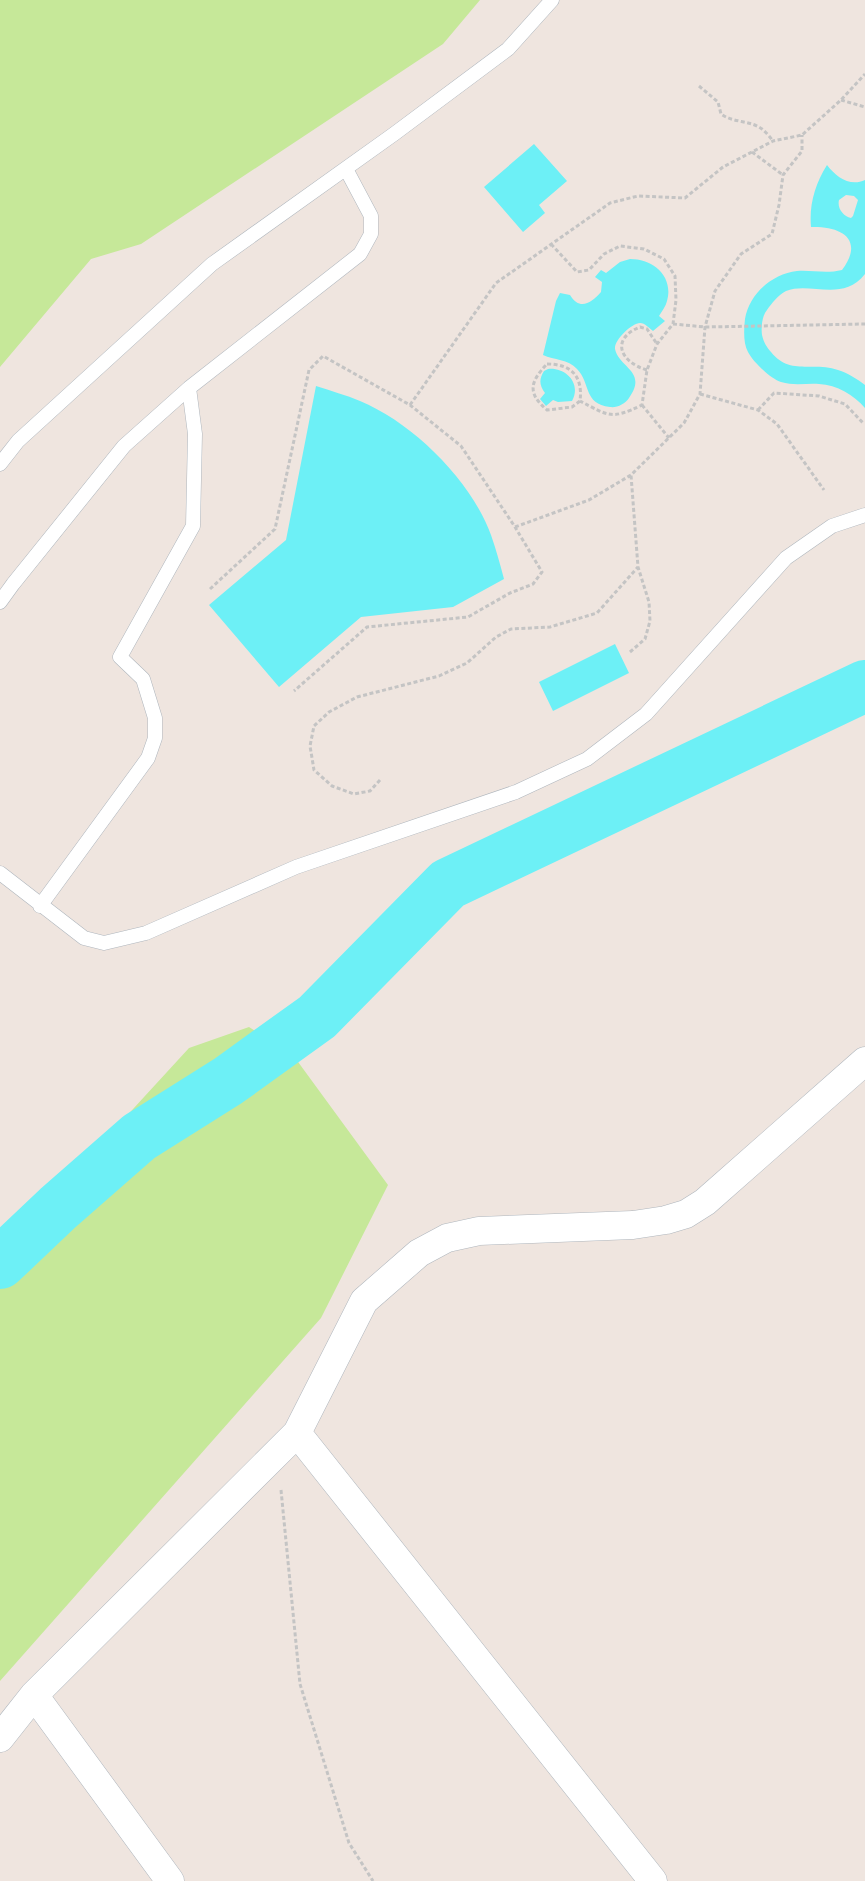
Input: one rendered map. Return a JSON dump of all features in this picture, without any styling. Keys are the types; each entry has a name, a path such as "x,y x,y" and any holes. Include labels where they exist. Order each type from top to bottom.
{"street":[{"path":"0,1738 34,1695 297,1433 364,1301 420,1253 447,1238 479,1232 633,1224 666,1220 686,1214 705,1202 865,1061"},
{"path":"297,1433 653,1881"},
{"path":"34,1695 170,1881"}],"lane":[{"path":"0,464 18,441 212,264 346,169 508,49 552,0"},
{"path":"0,602 124,446 189,388 360,254 371,234 370,216 346,169"},
{"path":"40,906 148,758 156,738 155,718 143,679 120,657 193,526 195,434 189,388"},
{"path":"0,873 40,906 84,938 104,943 146,933 296,868 516,792 587,759 646,714 786,558 832,526 865,515"}],"path":[{"path":"410,405 496,282 610,203 638,196 685,198 723,167 773,141 802,135 841,100 865,74"},
{"path":"699,86 718,102 721,114 729,120 749,123 762,129 773,141"},
{"path":"841,100 865,107"},
{"path":"515,527 589,500 631,475 684,423 700,394 705,328 715,290 741,254 772,234 783,175 802,151 802,135"},
{"path":"752,152 783,175"},
{"path":"551,244 577,272 588,270 604,254 620,246 644,249 664,259 675,276 676,300 673,324 657,344 646,370 642,405 669,438"},
{"path":"673,324 705,328 865,324"},
{"path":"646,370 636,367 622,354 621,344 624,338 640,326 646,329 657,344"},
{"path":"210,589 276,529 309,370 323,356 410,405 461,446 515,527 542,572 533,584 510,593 468,617 367,628 294,691"},
{"path":"548,364 560,364 578,378 581,389 580,401 572,407 547,410 535,400 533,392 535,380 548,364"},
{"path":"758,410 774,393 819,396 844,404 864,424"},
{"path":"700,394 758,410 777,424 824,490"},
{"path":"580,401 607,415 625,413 642,405"},
{"path":"630,652 645,639 650,621 649,602 638,567 631,475"},
{"path":"380,780 370,791 354,794 332,786 314,770 310,746 314,726 329,712 357,697 439,676 467,663 496,637 511,629 550,627 597,613 638,567"},
{"path":"278,1452 300,1684 349,1843 373,1881"}],"green space":[{"path":"0,0 480,0 443,44 141,244 91,259 0,367"},
{"path":"249,1027 293,1055 388,1185 321,1318 0,1681 0,1256 28,1222 90,1189 122,1121 189,1048"}],"water":[{"path":"534,144 567,181 539,205 545,213 523,232 484,187"},
{"path":"827,165 844,180 859,182 865,180 865,274 856,283 846,287 826,290 805,288 786,291 775,299 765,312 762,322 762,335 765,344 771,352 786,364 838,370 852,376 865,385 865,408 850,395 832,386 791,384 777,380 767,374 754,360 745,344 744,327 747,310 751,301 763,287 779,276 797,271 830,272 842,270 849,259 851,250 846,236 832,229 811,227 812,203 816,187","holes":["846,195 854,196 858,200 851,218 841,211 839,200"]},
{"path":"630,259 646,262 654,266 664,277 668,292 665,307 659,316 665,321 653,331 644,324 637,324 624,333 617,341 615,349 631,371 635,382 634,389 623,404 610,407 595,402 577,369 565,361 543,355 556,301 560,293 570,295 578,303 586,304 601,292 602,282 595,277 601,270 606,273 620,262"},
{"path":"554,369 566,374 573,382 575,394 572,401 558,402 553,400 546,406 540,399 545,393 540,382 541,377 544,371"},
{"path":"316,386 355,399 380,411 400,423 438,456 455,474 482,514 493,540 504,579 453,607 361,617 279,687 209,605 286,540"},
{"path":"615,644 629,673 553,711 539,682"}],"waterway":[{"path":"0,1263 58,1208 139,1137 228,1081 317,1017 448,884 865,686"}]}
